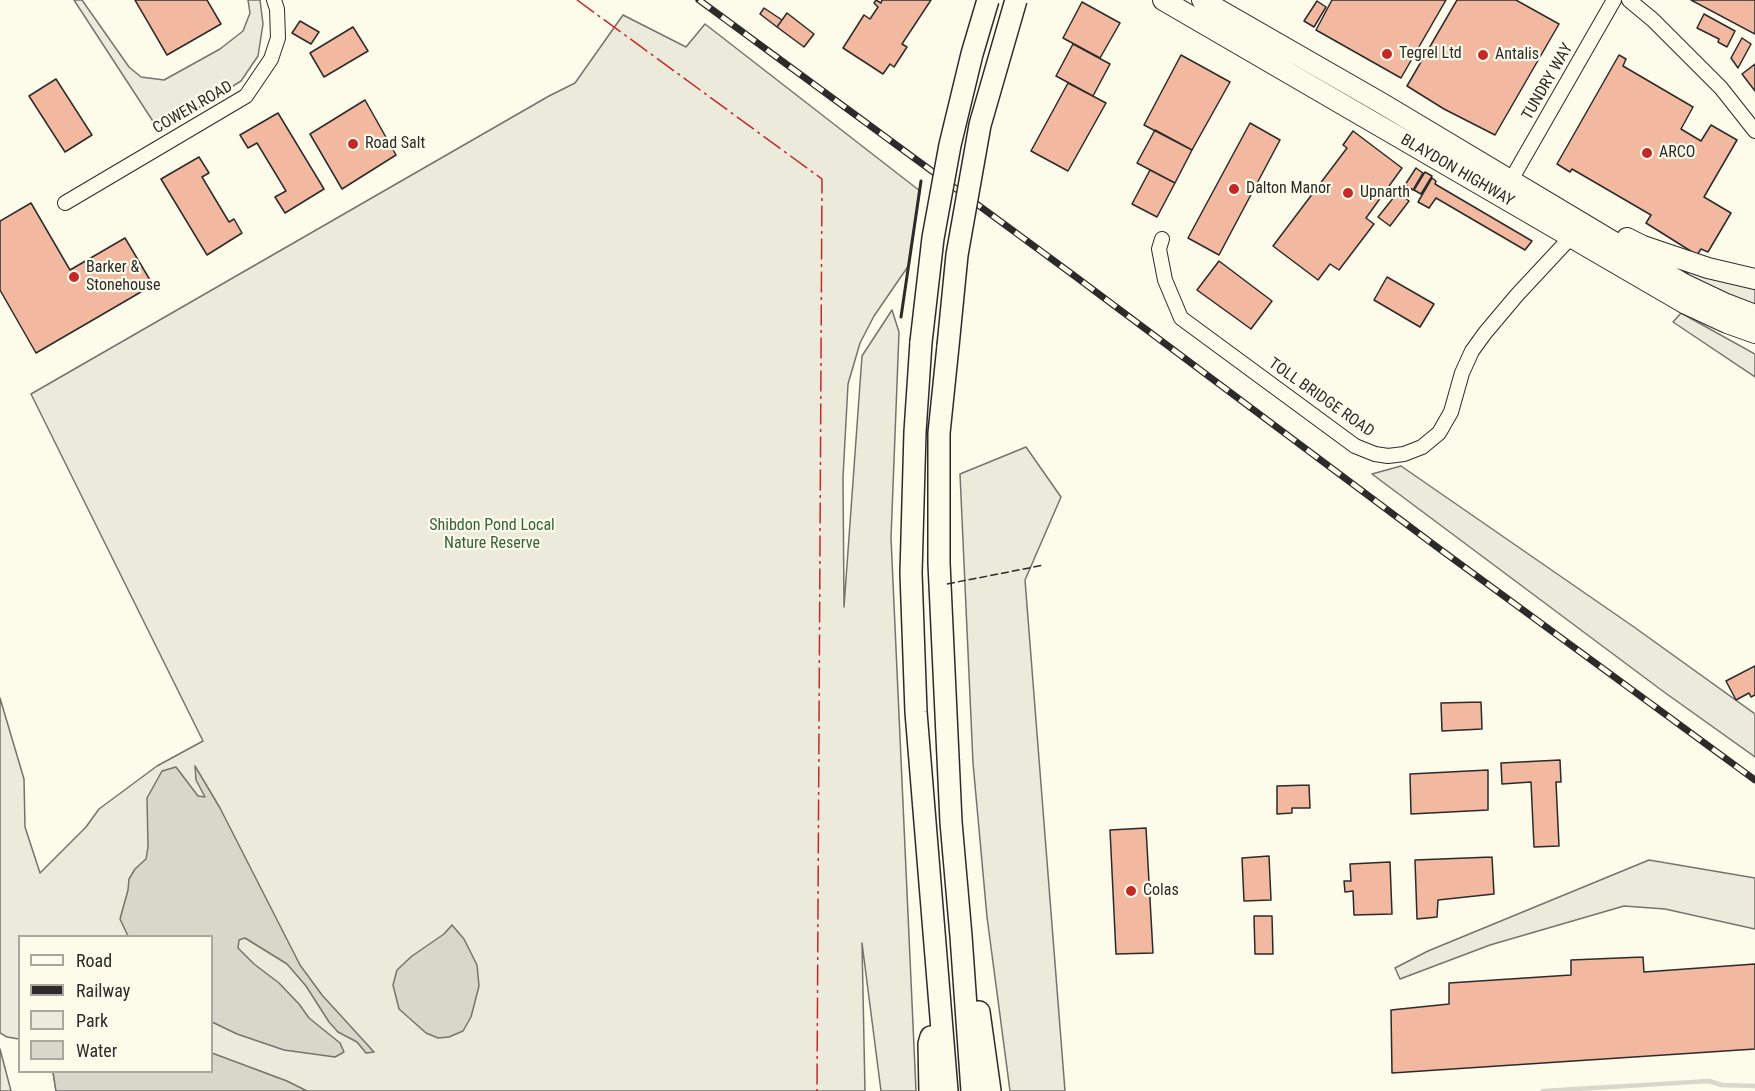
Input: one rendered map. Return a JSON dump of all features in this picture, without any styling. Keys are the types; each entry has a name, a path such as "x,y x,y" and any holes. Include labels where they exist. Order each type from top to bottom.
{"highway":[{"path":"946,1091 916,712 911,573 915,432 921,342 933,238 950,145 988,0"},
{"path":"972,1091 951,822 939,564 939,433 959,244 981,125 1016,0"},
{"path":"961,936 977,1002 990,1091"},
{"path":"930,1091 929,1044 939,996"}],"main road":[{"name":"BLAYDON HIGHWAY","path":"1163,0 1686,304 1755,333"},
{"name":"BLAYDON HIGHWAY","path":"1202,0 1373,98 1684,284 1755,315"},
{"path":"1551,203 1594,221 1643,246 1708,268 1755,279"}],"street":[{"name":"COWEN ROAD","path":"65,203 246,96 271,59 278,38 277,9 274,0"},
{"name":"TUNDRY WAY","path":"1510,180 1614,0"},
{"path":"1629,0 1653,20 1721,88 1755,131"},
{"name":"TOLL BRIDGE ROAD","path":"1162,239 1159,249 1165,280 1181,318 1355,446 1375,454 1388,456 1404,454 1422,447 1439,433 1451,412 1461,372 1472,351 1511,303 1571,237"}],"green space":[{"path":"74,0 82,0 129,67 141,77 164,80 220,49 243,31 250,13 248,0 260,0 263,24 258,56 241,81 160,132"},
{"name":"Shibdon Pond Local Nature Reserve","path":"623,15 686,47 705,24 920,191 909,265 874,316 860,343 848,384 843,477 844,607 862,356 892,310 899,332 891,538 916,1091 881,1091 862,943 865,1091 56,1091 53,1073 213,1073 213,935 18,935 18,1039 0,1033 0,698 24,779 25,827 40,873 86,827 99,809 157,766 203,741 31,394 575,83"},
{"path":"1686,270 1755,289 1755,305 1690,278"},
{"path":"1681,313 1755,354 1755,377 1673,322"},
{"path":"1026,447 1061,497 1025,580 1065,1091 1010,1091 987,917 973,763 960,474"},
{"path":"1401,466 1634,627 1755,714 1755,757 1664,692 1372,474"},
{"path":"1649,860 1755,878 1755,929 1665,909 1624,906 1490,945 1400,979 1395,968 1428,951"},
{"path":"0,1049 11,1091 0,1091"}],"water":[{"path":"195,766 220,808 300,965 322,995 374,1052 366,1053 357,1042 338,1032 306,986 287,964 245,938 239,940 238,948 279,983 309,1018 340,1043 344,1052 335,1057 284,1050 237,1034 213,1022 213,935 128,935 120,919 129,879 135,869 146,859 148,847 147,798 162,771 176,767 198,796 205,797 196,780"},
{"path":"452,925 464,939 477,965 479,986 471,1017 463,1031 449,1037 438,1038 426,1033 399,1009 393,985 397,970 412,956 444,934"},
{"path":"213,1053 287,1081 307,1091 56,1091 53,1073 213,1073"}],"building":[{"path":"135,0 207,0 221,24 167,55"},
{"path":"876,0 881,3 882,0 931,0 902,44 907,47 894,67 890,64 883,74 843,48 864,15 870,19 878,7 874,3"},
{"name":"Tegrel Ltd","path":"1332,0 1446,0 1401,78 1316,30"},
{"name":"Antalis","path":"1457,0 1516,0 1559,24 1495,135 1444,109 1407,86"},
{"path":"1691,0 1755,0 1755,34"},
{"path":"1317,1 1326,7 1314,27 1304,21"},
{"path":"1082,2 1120,23 1100,58 1063,38"},
{"path":"764,8 782,20 777,27 760,14"},
{"path":"787,13 814,34 804,47 777,27"},
{"path":"1704,14 1735,31 1727,47 1718,42 1719,39 1697,28"},
{"path":"300,21 319,32 311,44 292,33"},
{"path":"353,27 368,51 324,77 310,53"},
{"path":"1742,38 1751,44 1738,68 1731,58"},
{"path":"1073,44 1110,64 1093,96 1056,76"},
{"path":"1181,55 1230,82 1192,150 1144,125"},
{"name":"ARCO","path":"1619,55 1626,59 1623,66 1693,107 1681,129 1701,141 1711,125 1737,140 1704,197 1731,213 1708,252 1701,249 1697,255 1646,223 1651,215 1572,169 1570,172 1557,164"},
{"path":"1755,64 1755,91 1742,74"},
{"path":"56,79 92,135 65,152 29,96"},
{"path":"1068,83 1106,103 1068,171 1031,151"},
{"name":"Road Salt","path":"365,100 396,155 342,189 310,134"},
{"path":"278,113 324,189 285,213 275,197 286,191 257,143 248,148 240,135"},
{"name":"Dalton Manor","path":"1250,123 1280,140 1219,255 1188,238"},
{"path":"1155,130 1192,150 1175,183 1137,163"},
{"name":"Upnarth","path":"1353,131 1402,168 1366,218 1374,224 1339,270 1330,264 1318,280 1273,246 1347,148 1343,145"},
{"path":"199,157 209,173 202,177 229,222 234,219 242,233 207,255 161,179"},
{"path":"1416,168 1423,173 1413,190 1405,185"},
{"path":"1150,170 1175,183 1157,217 1132,204"},
{"path":"1425,172 1432,176 1421,194 1414,190"},
{"path":"1432,178 1436,181 1435,184 1532,241 1525,250 1436,198 1429,208 1418,202"},
{"path":"1398,192 1409,201 1390,226 1378,217"},
{"name":"Barker & Stonehouse","path":"31,203 70,270 125,238 153,285 36,353 0,290 0,221"},
{"path":"1219,261 1272,301 1251,329 1197,290"},
{"path":"1387,277 1434,304 1420,327 1374,300"},
{"path":"1755,666 1755,695 1751,697 1749,693 1736,700 1726,681"},
{"path":"1481,702 1482,729 1442,731 1441,703"},
{"path":"1560,760 1561,782 1556,782 1559,846 1534,847 1531,782 1502,784 1501,763"},
{"path":"1488,770 1488,810 1411,814 1410,774"},
{"path":"1309,785 1310,808 1292,808 1292,813 1277,814 1277,786"},
{"name":"Colas","path":"1146,828 1153,953 1116,954 1110,830"},
{"path":"1269,856 1271,900 1244,901 1242,858"},
{"path":"1492,857 1494,894 1438,900 1437,917 1417,919 1415,860"},
{"path":"1390,862 1392,914 1354,915 1353,891 1345,892 1344,881 1351,881 1350,864"},
{"path":"1254,916 1272,916 1273,954 1255,954"},
{"path":"1643,957 1644,972 1755,964 1755,1049 1392,1073 1391,1010 1449,1004 1449,983 1571,975 1571,960"}],"waterway":[{"path":"1543,1091 1709,1081 1722,1085 1755,1086"}],"railway":[{"path":"699,0 1755,780"}],"fence":[{"path":"947,584 1044,565"}],"wall":[{"path":"901,317 921,181"}],"power":[{"path":"577,0 822,179 817,1091"}],"place":[{"name":"Tegrel Ltd","path":"1387,54"},
{"name":"Antalis","path":"1483,55"},
{"name":"Road Salt","path":"353,144"},
{"name":"ARCO","path":"1647,153"},
{"name":"Dalton Manor","path":"1234,189"},
{"name":"Upnarth","path":"1348,193"},
{"name":"Barker & Stonehouse","path":"74,277"},
{"name":"Colas","path":"1131,891"}]}
